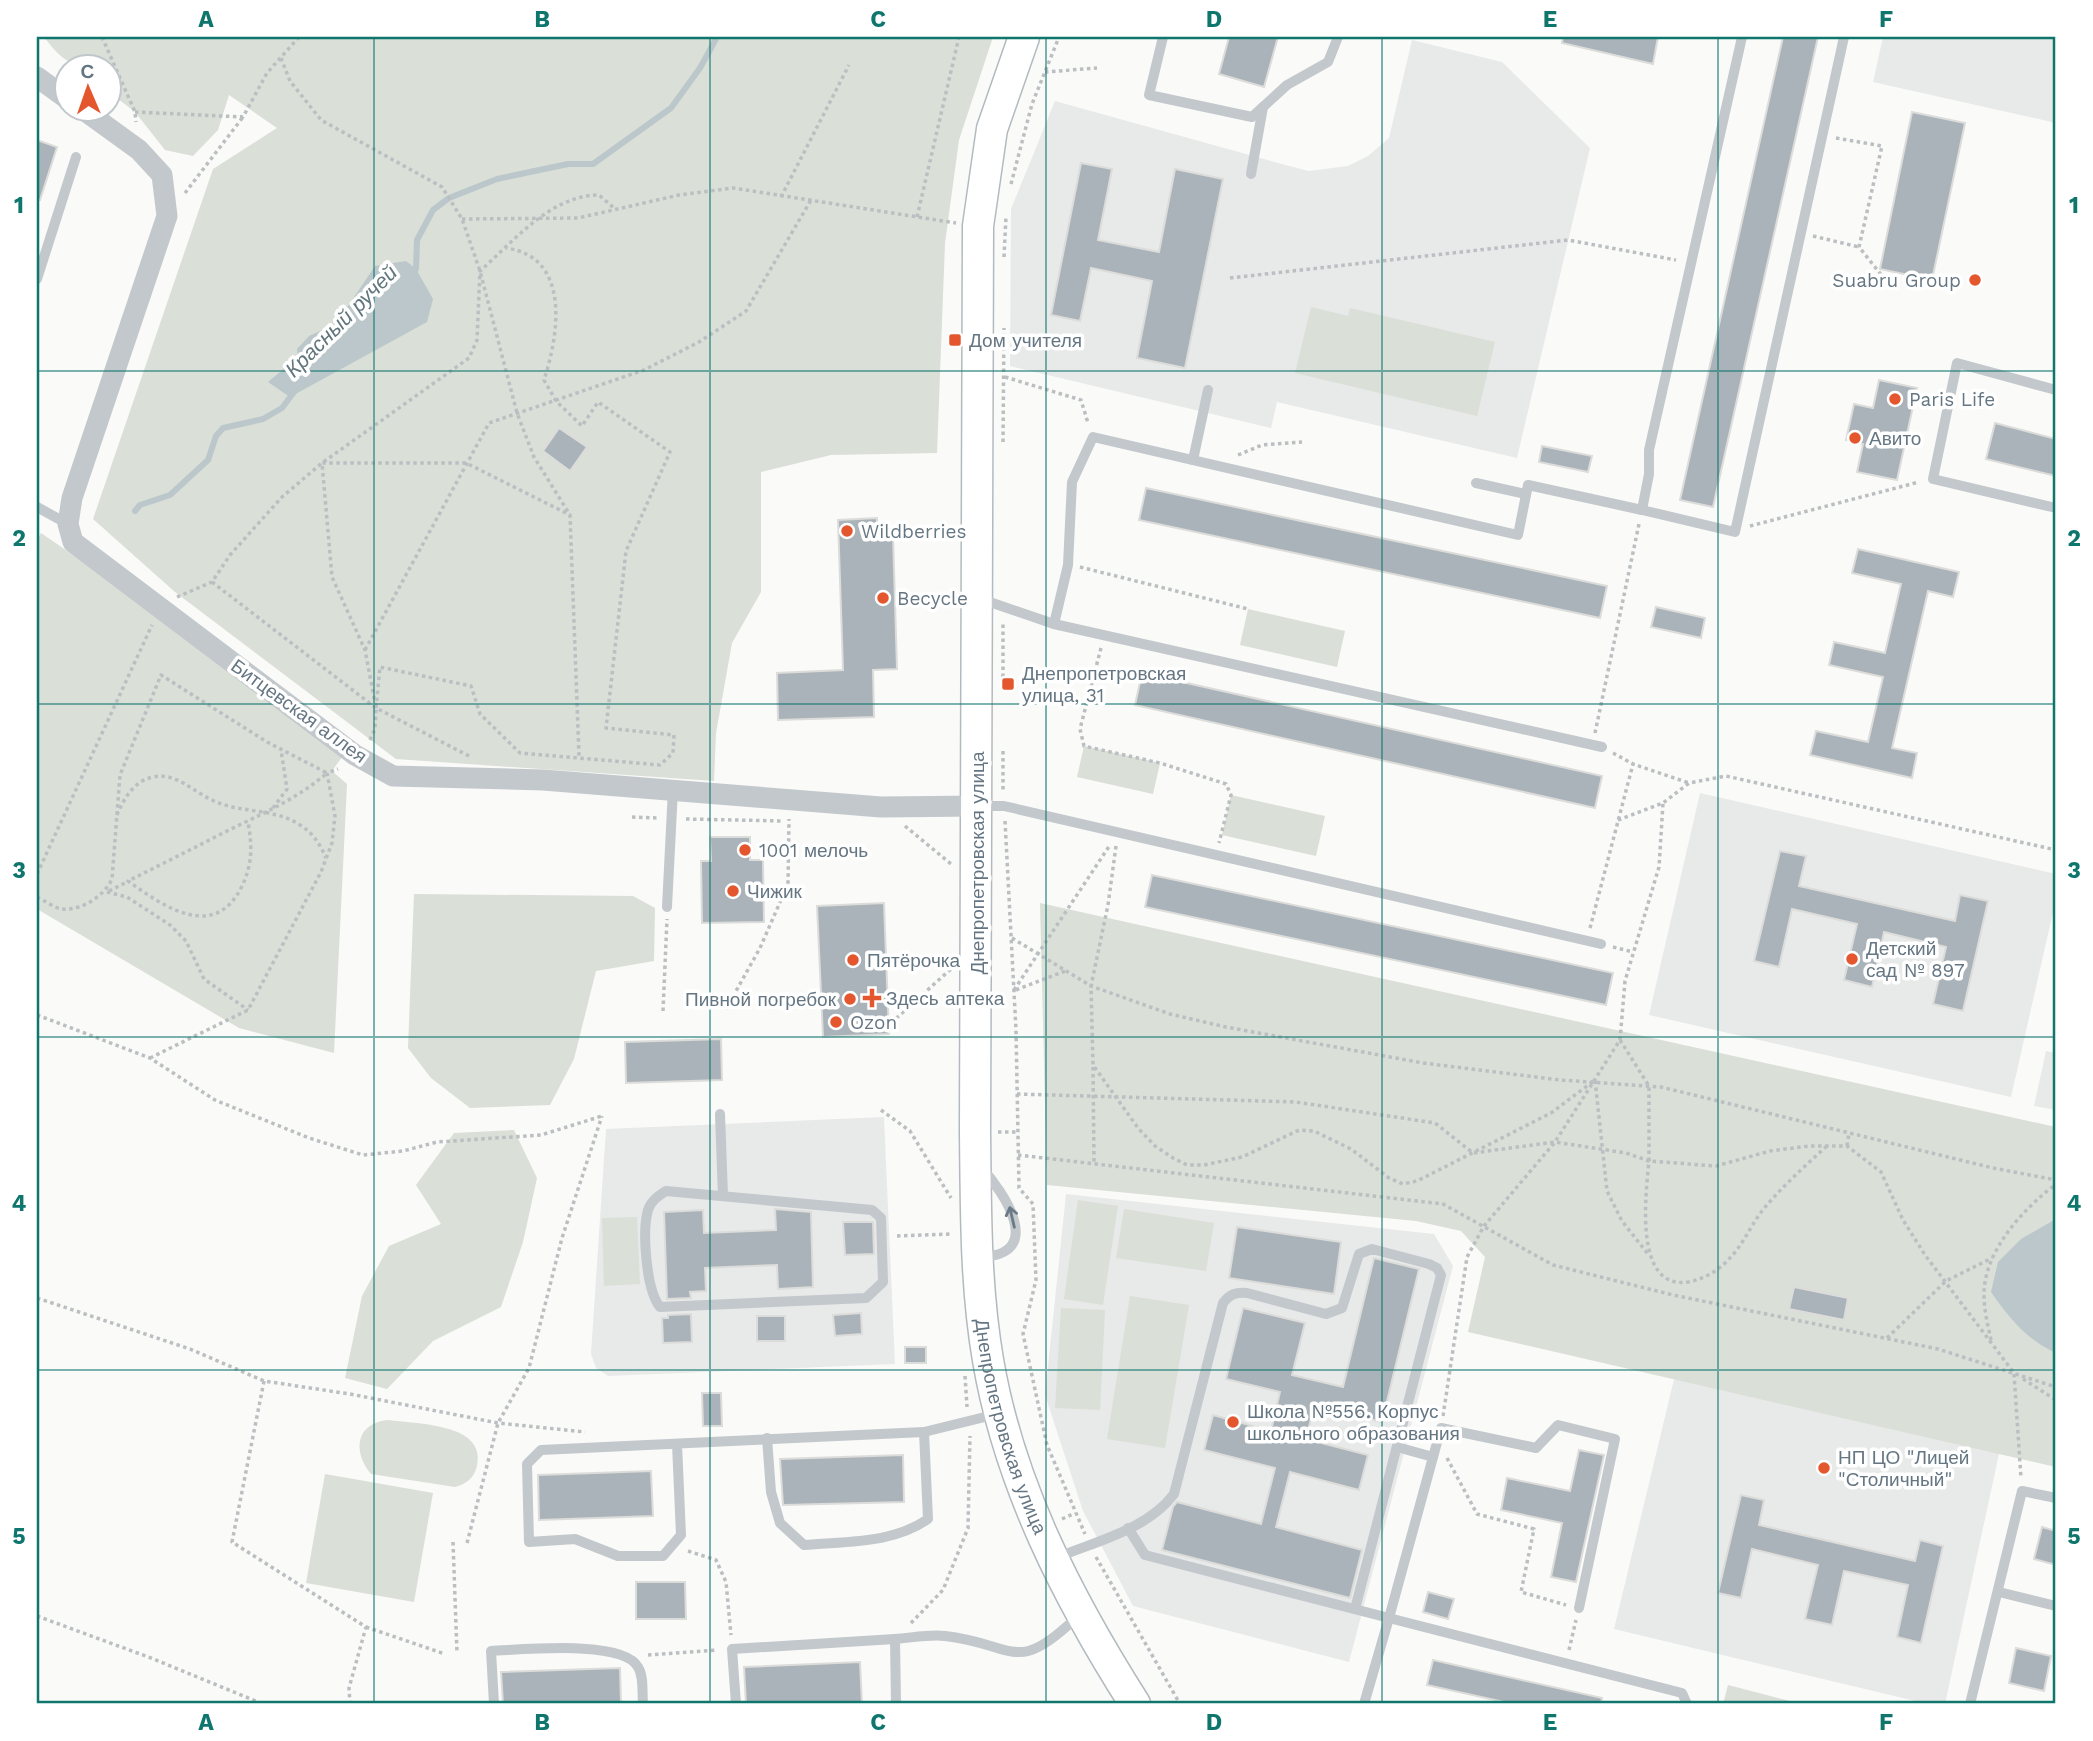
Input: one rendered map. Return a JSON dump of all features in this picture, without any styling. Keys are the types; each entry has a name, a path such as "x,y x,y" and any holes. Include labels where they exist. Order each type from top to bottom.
{"street":[{"name":"Днепропетровская улица","path":"1024,37 992,129 978,226 976,1161 966,1252 999,1413 1039,1530 1080,1614 1135,1704"},
{"path":"37,77 52,88"},
{"path":"68,524 72,498 167,216 162,175 139,150 100,122"},
{"name":"Битцевская аллея","path":"68,524 73,542 362,760 393,775 543,780 881,807 978,806"}],"lane":[{"path":"1163,37 1149,94 1252,117 1287,85 1328,62 1338,37"},
{"path":"1642,510 1649,474 1649,450 1742,37"},
{"path":"1054,624 1068,565 1072,482 1093,438 1518,535 1528,485 1735,532 1844,37"},
{"path":"1251,174 1263,107"},
{"path":"37,279 76,157"},
{"path":"2056,390 1956,363 1933,479 2056,509"},
{"path":"1194,460 1208,390"},
{"path":"1476,483 1526,494"},
{"path":"37,507 68,524"},
{"path":"978,598 1054,624 1597,746"},
{"path":"667,906 673,789"},
{"path":"978,806 1004,806 1118,831 1601,944"},
{"path":"720,1114 723,1196"},
{"path":"666,1191 723,1196 872,1210 881,1218 884,1282 866,1298 660,1307 649,1283 648,1208 656,1197 666,1191"},
{"path":"1053,1559 1155,1515 1174,1493 1223,1303 1228,1296 1236,1292 1247,1293 1326,1314 1335,1313 1342,1308 1356,1259 1365,1250 1429,1264 1437,1268 1441,1275 1355,1609"},
{"path":"677,1444 681,1535 663,1556 618,1556 575,1539 529,1542 527,1464 541,1450 925,1432 999,1413"},
{"path":"1364,1704 1441,1428 1536,1448 1558,1425 1615,1439 1579,1608"},
{"path":"767,1438 771,1492 780,1523 804,1545 890,1538 912,1530 928,1519 925,1432"},
{"path":"1397,1447 1433,1457"},
{"path":"1970,1704 2022,1491 2056,1498"},
{"path":"1128,1528 1145,1555 1682,1693 1687,1704"},
{"path":"1999,1592 2056,1606"},
{"path":"736,1704 732,1648 944,1635 1023,1654 1042,1647 1080,1614"},
{"path":"895,1639 896,1704"},
{"path":"494,1704 491,1651 561,1649 602,1651 630,1656 640,1668 643,1704"}],"path":[{"path":"102,37 135,111 139,150"},
{"path":"167,216 243,117 267,73 299,37"},
{"path":"917,217 959,37"},
{"path":"281,58 290,81 321,120 442,187 462,219 480,271 517,414 534,457 570,515 579,756"},
{"path":"781,197 849,65"},
{"path":"1045,72 1097,68"},
{"path":"135,111 243,117"},
{"path":"1839,138 1882,146 1859,247"},
{"path":"462,219 578,218 733,188 978,226"},
{"path":"37,874 160,607 212,582 230,555 282,496 322,463 469,358 477,340 480,271 538,220 563,202 583,195 599,195 615,209"},
{"path":"365,650 489,423 644,370 699,342 746,311 811,200"},
{"path":"1818,237 1859,247 1891,287"},
{"path":"1230,278 1568,240 1691,263"},
{"path":"37,897 63,909 86,904 107,891 269,812 306,791 327,773 362,760 375,729 380,667 471,686 480,715 520,753 660,765 673,753 674,735 606,728 626,551 670,453 598,402 582,426 556,401 544,380 555,346 556,311 551,281 530,255 523,250 506,248"},
{"path":"1005,377 1081,400 1093,438"},
{"path":"1213,465 1262,445 1302,442"},
{"path":"322,463 466,463 570,515"},
{"path":"322,463 332,577 365,650 376,708"},
{"path":"1735,532 1758,523 1933,479"},
{"path":"1636,540 1597,746 1633,764 1689,783"},
{"path":"1068,565 1248,609"},
{"path":"212,582 376,708 479,761"},
{"path":"1104,635 1080,729 1084,746 1160,763 1226,784 1231,795 1216,853"},
{"path":"107,891 112,879 120,775 161,675 281,750 327,773"},
{"path":"269,812 282,799 287,789 281,750"},
{"path":"1587,941 1633,764"},
{"path":"150,1058 248,1010 326,859 335,816 327,773"},
{"path":"115,820 130,791 151,778 163,776 176,779 224,804 269,812 302,826 320,842 326,859"},
{"path":"1618,820 1663,803 1689,783 1726,776 2056,850"},
{"path":"726,1009 760,948 788,884 789,799"},
{"path":"1441,1428 1467,1257 1483,1226 1555,1142 1620,1040 1625,981 1659,867 1663,803"},
{"path":"881,807 951,864"},
{"path":"632,817 789,821"},
{"path":"128,881 160,904 208,916 223,912 234,902 252,859 248,822"},
{"path":"1066,971 1014,990 1118,831"},
{"path":"1094,1162 1091,986 1108,905 1118,831"},
{"path":"951,852 952,877"},
{"path":"107,891 127,897 170,925 186,941 204,979 248,1010"},
{"path":"663,1011 667,906"},
{"path":"1012,938 1091,986 1170,1014 1226,1027 1423,1063 1560,1080 1595,1080 1649,1086 2056,1182"},
{"path":"891,1023 956,965"},
{"path":"37,1015 150,1058 215,1100 309,1138 363,1155 403,1151 438,1142 541,1135 602,1116 562,1237 529,1368 498,1423 467,1543"},
{"path":"1620,1040 1649,1086 1649,1161 1644,1208 1648,1254"},
{"path":"1093,1065 1155,1146 1187,1165 1221,1163 1242,1157 1299,1130 1314,1131 1333,1138 1389,1178 1403,1184 1417,1181 1551,1113 1595,1080"},
{"path":"1595,1080 1605,1150 1607,1191 1622,1221 1663,1275 1677,1283 1703,1279 1730,1258 1766,1205 1828,1145"},
{"path":"1017,1094 1296,1102 1435,1123 1473,1153 1555,1142 1649,1161 1716,1166 1770,1151 1828,1145 1847,1146 1881,1172 1903,1220 2014,1373 2056,1400"},
{"path":"881,1110 910,1131 951,1199 952,1210"},
{"path":"991,1132 1017,1132"},
{"path":"1847,1146 1849,1133"},
{"path":"1180,1704 1089,1544 1047,1445 1023,1334 1036,1280 1033,1203 1019,1188 1018,1154 1443,1204 1553,1265 1673,1295 1938,1349 2056,1387"},
{"path":"1186,1173 1187,1165"},
{"path":"1991,1342 1983,1294 1992,1258 2008,1232 2056,1182"},
{"path":"953,1222 954,1234 966,1252"},
{"path":"889,1236 954,1234"},
{"path":"1887,1338 1946,1281 1992,1258"},
{"path":"1673,1295 1677,1283"},
{"path":"37,1298 190,1349 264,1381 350,1394 498,1423"},
{"path":"895,1639 943,1590 968,1528 971,1448 964,1369"},
{"path":"2014,1373 2022,1491"},
{"path":"264,1381 232,1542 366,1627 445,1654"},
{"path":"1438,1441 1477,1514 1534,1529 1521,1592 1579,1608 1566,1663"},
{"path":"453,1542 457,1653"},
{"path":"630,1656 732,1648 726,1582 716,1560 673,1545"},
{"path":"37,1616 151,1658 263,1704"},
{"path":"350,1704 349,1688 366,1627"}],"shaded area":[{"path":"44,37 993,37 959,140 945,243 937,453 831,455 761,472 761,592 732,643 716,733 714,781 396,759 175,592 93,519 213,169 277,128 229,95 218,130 193,156 165,150 135,112 122,102 122,52 56,52"},
{"path":"1883,37 2056,37 2056,123 1873,82"},
{"path":"1412,40 1502,62 1590,148 1517,458 1277,402 1271,428 1010,366 1011,209 1055,101 1309,171 1348,166 1368,156 1389,138"},
{"path":"1311,307 1348,316 1350,308 1495,342 1477,416 1295,373"},
{"path":"41,533 160,615 345,753 332,771 347,784 334,1053 239,1028 37,909 37,540"},
{"path":"1248,609 1345,631 1337,667 1240,645"},
{"path":"1084,746 1160,763 1153,794 1077,777"},
{"name":"Детский сад № 897","path":"1700,793 2056,874 2056,899 2011,1097 1649,1015"},
{"path":"1231,795 1325,816 1316,856 1222,835"},
{"path":"414,894 633,896 655,908 654,961 596,971 574,1059 550,1105 470,1108 431,1078 408,1048"},
{"path":"1040,903 2056,1127 2056,1467 1468,1332 1485,1257 1461,1231 1416,1221 1047,1185"},
{"path":"2046,1051 2056,1053 2056,1110 2034,1106"},
{"path":"884,1117 895,1364 608,1376 596,1368 591,1354 606,1129"},
{"path":"514,1130 537,1178 523,1242 501,1307 433,1341 387,1389 345,1378 362,1296 389,1246 441,1224 416,1185 454,1133"},
{"name":"Школа №556. Корпус школьного образования","path":"1066,1194 1434,1234 1453,1266 1349,1662 1133,1606 1083,1511 1045,1395"},
{"path":"1078,1200 1118,1206 1103,1305 1064,1299"},
{"path":"1124,1209 1214,1223 1206,1271 1116,1258"},
{"path":"637,1217 640,1284 604,1286 602,1218"},
{"path":"1130,1296 1189,1305 1165,1448 1107,1439"},
{"path":"1061,1308 1105,1310 1100,1410 1055,1408"},
{"name":"НП ЦО \"Лицей \"Столичный\"","path":"1688,1321 2010,1403 1945,1704 1928,1704 1614,1629"},
{"path":"388,1420 447,1428 461,1434 471,1441 477,1452 474,1474 455,1487 371,1474 361,1456 360,1440 369,1426"},
{"path":"325,1474 433,1493 414,1602 306,1583"},
{"path":"1728,1685 1801,1704 1723,1704"}],"water":[{"path":"406,261 416,269 433,299 427,322 290,397 268,382 298,357 297,349 309,336 336,324 375,266"},
{"path":"2056,1219 2056,1353 2019,1327 1991,1292 1998,1262 2021,1239"}],"building":[{"path":"1229,37 1278,37 1264,87 1219,74"},
{"path":"1563,37 1658,37 1653,64 1562,43"},
{"path":"1783,37 1818,37 1713,507 1680,500"},
{"path":"1912,112 1965,123 1932,280 1880,269"},
{"path":"37,140 57,147 40,200 37,200"},
{"path":"1081,163 1112,169 1098,240 1159,252 1175,169 1223,179 1185,368 1137,358 1152,281 1091,268 1080,321 1051,315"},
{"path":"1879,380 1917,388 1897,480 1857,472 1863,444 1846,440 1854,404 1873,408"},
{"path":"1995,423 2056,439 2056,476 1986,459"},
{"path":"559,428 587,447 570,471 543,451"},
{"path":"1542,446 1592,456 1588,472 1539,462"},
{"path":"1146,488 1607,586 1600,618 1139,520"},
{"path":"877,518 877,535 893,534 897,669 873,670 874,717 778,720 777,673 843,670 838,520"},
{"path":"1858,549 1959,572 1953,597 1928,591 1892,748 1917,753 1912,778 1810,755 1816,731 1868,742 1883,677 1829,665 1834,642 1885,653 1901,584 1852,573"},
{"path":"1656,607 1705,618 1701,638 1651,627"},
{"path":"1142,673 1602,776 1595,808 1135,705"},
{"name":"Чижик","path":"710,837 750,837 750,860 763,860 764,922 702,923 701,861 711,861"},
{"path":"1780,851 1806,856 1799,886 1955,921 1960,895 1988,901 1963,1011 1933,1004 1946,947 1884,932 1872,987 1844,980 1857,924 1792,909 1779,967 1754,961"},
{"path":"1152,875 1613,973 1606,1005 1145,907"},
{"path":"884,903 889,1034 823,1037 817,906"},
{"path":"721,1039 722,1080 626,1083 625,1042"},
{"path":"775,1209 811,1212 813,1287 778,1289 777,1265 705,1268 706,1291 690,1292 691,1298 667,1299 664,1212 703,1210 704,1233 776,1230"},
{"path":"843,1222 873,1222 874,1254 845,1255"},
{"path":"1237,1227 1341,1242 1334,1294 1229,1278"},
{"path":"1374,1258 1419,1269 1382,1422 1314,1406 1306,1439 1368,1455 1359,1490 1290,1472 1276,1527 1362,1550 1350,1598 1162,1550 1173,1507 1177,1502 1261,1524 1275,1468 1204,1450 1213,1415 1271,1431 1280,1392 1226,1379 1243,1308 1305,1323 1292,1375 1343,1387"},
{"path":"1794,1287 1848,1298 1844,1320 1789,1309"},
{"path":"861,1313 862,1334 835,1336 833,1315"},
{"path":"691,1314 692,1342 663,1343 662,1318 668,1318 668,1315"},
{"path":"757,1316 785,1316 785,1341 757,1341"},
{"path":"905,1347 926,1347 926,1363 905,1363"},
{"path":"702,1393 721,1393 722,1426 703,1426"},
{"path":"1579,1450 1604,1455 1576,1582 1551,1577 1562,1523 1501,1510 1507,1478 1570,1491"},
{"path":"903,1455 904,1502 783,1505 780,1459"},
{"path":"651,1471 653,1516 539,1520 538,1475"},
{"path":"1741,1495 1764,1500 1759,1525 1915,1561 1920,1540 1943,1546 1921,1643 1897,1637 1908,1585 1844,1571 1832,1625 1805,1619 1818,1565 1752,1549 1741,1598 1718,1593"},
{"path":"2042,1527 2056,1531 2056,1565 2034,1559"},
{"path":"636,1582 685,1582 686,1619 636,1619"},
{"path":"1428,1592 1454,1599 1448,1619 1423,1612"},
{"path":"2016,1648 2051,1656 2044,1691 2009,1683"},
{"path":"1433,1660 1602,1698 1601,1704 1513,1704 1427,1685"},
{"path":"860,1662 862,1704 746,1704 744,1667"},
{"path":"620,1668 621,1704 503,1704 501,1672"}],"waterway":[{"name":"Красный ручей","path":"412,276 416,269 417,240 433,210 449,198 497,179 568,164 593,164 671,108 700,68 717,37"},
{"name":"Красный ручей","path":"135,511 140,505 170,495 208,460 216,436 223,428 263,419 282,408 294,392"}],"place":[{"name":"Suabru Group","path":"1975,280"},
{"name":"Дом учителя","path":"955,340"},
{"name":"Paris Life","path":"1895,399"},
{"name":"Авито","path":"1855,438"},
{"name":"Wildberries","path":"847,531"},
{"name":"Becycle","path":"883,598"},
{"name":"Днепропетровская улица, 31","path":"1008,684"},
{"name":"1001 мелочь","path":"745,850"},
{"name":"Чижик","path":"733,891"},
{"name":"Детский сад № 897","path":"1852,959"},
{"name":"Пятёрочка","path":"853,960"},
{"name":"Здесь аптека","path":"872,998"},
{"name":"Пивной погребок","path":"850,999"},
{"name":"Ozon","path":"836,1022"},
{"name":"Школа №556. Корпус школьного образования","path":"1233,1422"},
{"name":"НП ЦО \"Лицей \"Столичный\"","path":"1824,1468"}]}
